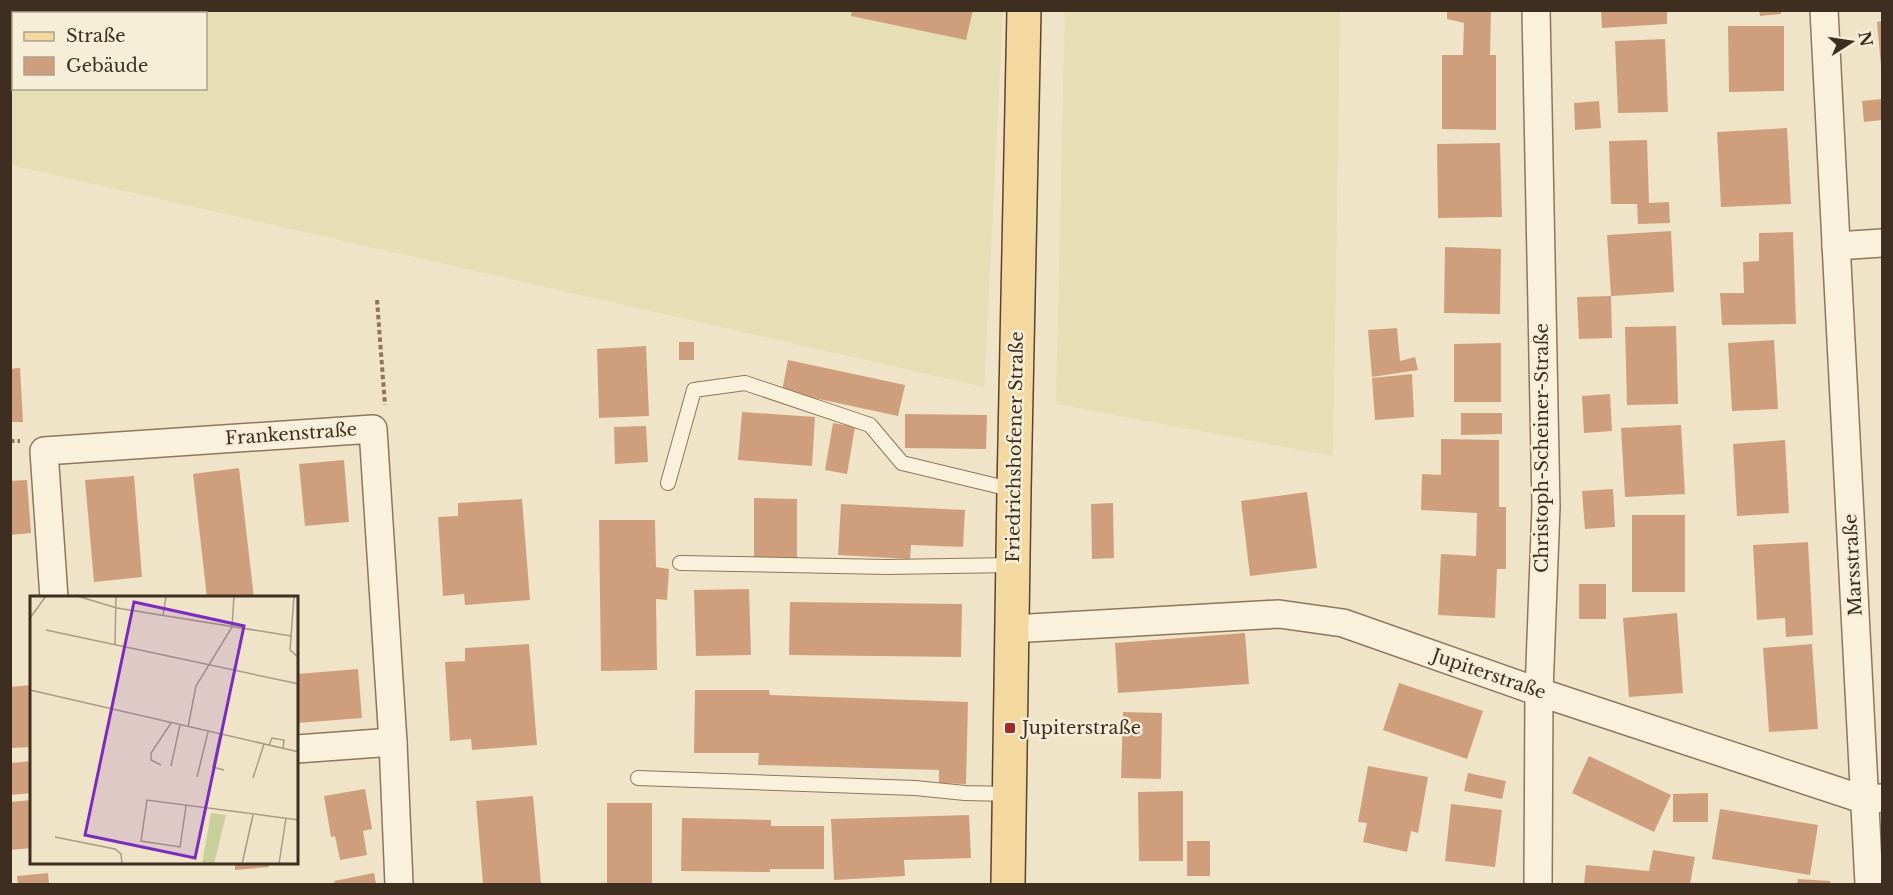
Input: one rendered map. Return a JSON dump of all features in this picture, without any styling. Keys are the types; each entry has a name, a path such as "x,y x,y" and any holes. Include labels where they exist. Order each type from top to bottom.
{"main road":[{"name":"Friedrichshofener Straße","path":"1008,885 1024,10"}],"street":[{"name":"Christoph-Scheiner-Straße","path":"1536,10 1545,506 1539,692 1538,885"},
{"name":"Marsstraße","path":"1824,10 1836,246 1874,799 1869,885"},
{"path":"1836,246 1882,243"},
{"name":"Frankenstraße","path":"54,596 44,451 373,429 393,742 399,885"},
{"name":"Jupiterstraße","path":"1012,629 1280,614 1343,623 1539,692 1874,799"},
{"path":"298,749 393,742"}],"lane":[{"path":"668,483 694,390 745,383 870,425 902,463 1014,490"},
{"path":"680,563 887,567 1013,566"},
{"path":"639,778 915,788 965,793 1009,794"}],"path":[{"path":"373,429 385,411 376,300"}],"shaded area":[{"path":"11,11 1003,11 984,387 11,165"},
{"path":"1065,11 1340,11 1333,456 1056,404"}],"building":[{"path":"852,10 973,10 966,40 851,16"},
{"path":"1447,10 1491,10 1490,55 1496,55 1496,130 1442,129 1442,55 1463,55 1464,23 1447,19"},
{"path":"1601,10 1667,10 1667,24 1602,28"},
{"path":"1759,10 1781,10 1781,14 1760,16"},
{"path":"1882,21 1882,66 1881,66 1877,22"},
{"path":"1728,26 1784,26 1784,91 1729,92"},
{"path":"1665,39 1668,112 1618,113 1615,41"},
{"path":"1882,99 1882,120 1864,122 1862,101"},
{"path":"1599,101 1601,128 1575,130 1574,103"},
{"path":"1787,128 1791,204 1721,207 1717,132"},
{"path":"1647,140 1649,203 1669,202 1670,223 1638,224 1637,204 1611,204 1609,141"},
{"path":"1500,143 1502,217 1438,218 1437,144"},
{"path":"1671,231 1674,292 1611,296 1607,235"},
{"path":"1793,232 1796,324 1722,325 1720,293 1744,293 1743,262 1759,261 1759,233"},
{"path":"1445,247 1501,249 1500,314 1444,313"},
{"path":"1611,296 1612,338 1579,339 1577,297"},
{"path":"1676,326 1678,404 1627,405 1625,327"},
{"path":"1397,328 1400,361 1415,357 1418,370 1372,377 1368,330"},
{"path":"1774,340 1778,409 1732,411 1728,343"},
{"path":"679,342 694,342 694,360 679,360"},
{"path":"1501,343 1501,402 1454,402 1454,344"},
{"path":"646,346 649,416 599,418 597,349"},
{"path":"788,360 905,385 898,416 782,391"},
{"path":"20,368 23,422 10,422 10,369"},
{"path":"1412,374 1414,417 1375,420 1372,378"},
{"path":"1610,394 1612,431 1584,433 1582,396"},
{"path":"742,412 815,417 812,466 738,460"},
{"path":"1461,413 1502,413 1502,434 1461,435"},
{"path":"905,414 987,415 986,449 905,448"},
{"path":"833,423 855,427 847,474 825,470"},
{"path":"1681,425 1685,494 1625,497 1621,428"},
{"path":"646,426 648,462 615,464 614,427"},
{"path":"1441,439 1499,440 1499,507 1506,507 1506,569 1497,569 1495,618 1438,615 1441,554 1476,556 1477,513 1421,510 1422,474 1441,475"},
{"path":"1785,440 1789,513 1737,516 1733,444"},
{"path":"344,460 349,522 305,526 299,464"},
{"path":"239,468 254,596 207,596 193,474"},
{"path":"134,476 142,577 94,582 85,480"},
{"path":"27,480 31,533 10,535 10,481"},
{"path":"1613,489 1615,527 1585,529 1582,491"},
{"path":"1307,492 1317,568 1250,576 1241,501"},
{"path":"754,498 797,499 797,563 754,563"},
{"path":"522,499 530,600 465,605 464,594 443,596 438,517 458,516 458,503"},
{"path":"1113,503 1114,558 1092,559 1091,504"},
{"path":"841,504 965,510 963,547 911,545 910,559 838,555"},
{"path":"1632,515 1685,515 1685,592 1632,592"},
{"path":"599,520 655,520 656,567 669,569 667,600 656,599 657,670 601,671"},
{"path":"1808,542 1813,635 1786,637 1785,618 1757,620 1753,545"},
{"path":"1579,584 1606,584 1606,619 1579,619"},
{"path":"749,589 751,655 696,656 694,590"},
{"path":"790,602 962,604 961,657 789,655"},
{"path":"1677,613 1683,693 1629,697 1623,618"},
{"path":"1245,633 1249,684 1118,693 1115,643"},
{"path":"529,644 537,745 472,750 471,739 450,741 445,662 465,661 465,648"},
{"path":"1812,644 1818,729 1769,732 1763,648"},
{"path":"358,669 362,718 298,723 298,674"},
{"path":"1399,683 1483,711 1467,759 1383,730"},
{"path":"30,685 30,747 10,748 10,687"},
{"path":"695,690 769,690 770,695 968,702 966,784 939,783 939,770 758,765 759,753 694,753"},
{"path":"1123,712 1162,713 1161,779 1121,778"},
{"path":"1589,756 1671,795 1654,832 1572,793"},
{"path":"30,761 30,793 10,795 10,763"},
{"path":"1368,766 1428,777 1418,833 1411,831 1407,852 1363,842 1367,823 1358,822"},
{"path":"1468,773 1506,781 1502,799 1464,791"},
{"path":"365,789 372,829 363,831 367,855 340,860 335,836 331,837 324,796"},
{"path":"1183,791 1183,861 1139,861 1138,792"},
{"path":"1708,793 1708,822 1673,822 1673,794"},
{"path":"533,796 541,884 483,884 476,801"},
{"path":"30,800 30,848 10,850 10,802"},
{"path":"607,803 652,803 652,884 607,884"},
{"path":"1451,804 1502,810 1495,867 1445,861"},
{"path":"1720,809 1818,825 1810,875 1712,859"},
{"path":"969,815 971,858 904,860 905,876 834,880 831,819"},
{"path":"682,818 771,820 771,826 824,826 824,869 770,869 770,872 681,871"},
{"path":"1187,841 1210,841 1210,876 1187,876"},
{"path":"1653,850 1695,857 1690,884 1584,884 1586,865 1649,871"},
{"path":"235,865 269,865 269,867 235,870"},
{"path":"48,873 49,884 18,884 17,876"},
{"path":"374,873 376,884 335,884 334,881"},
{"path":"1798,879 1830,881 1830,884 1797,884"}],"place":[{"name":"Jupiterstraße","path":"1010,728"}]}
